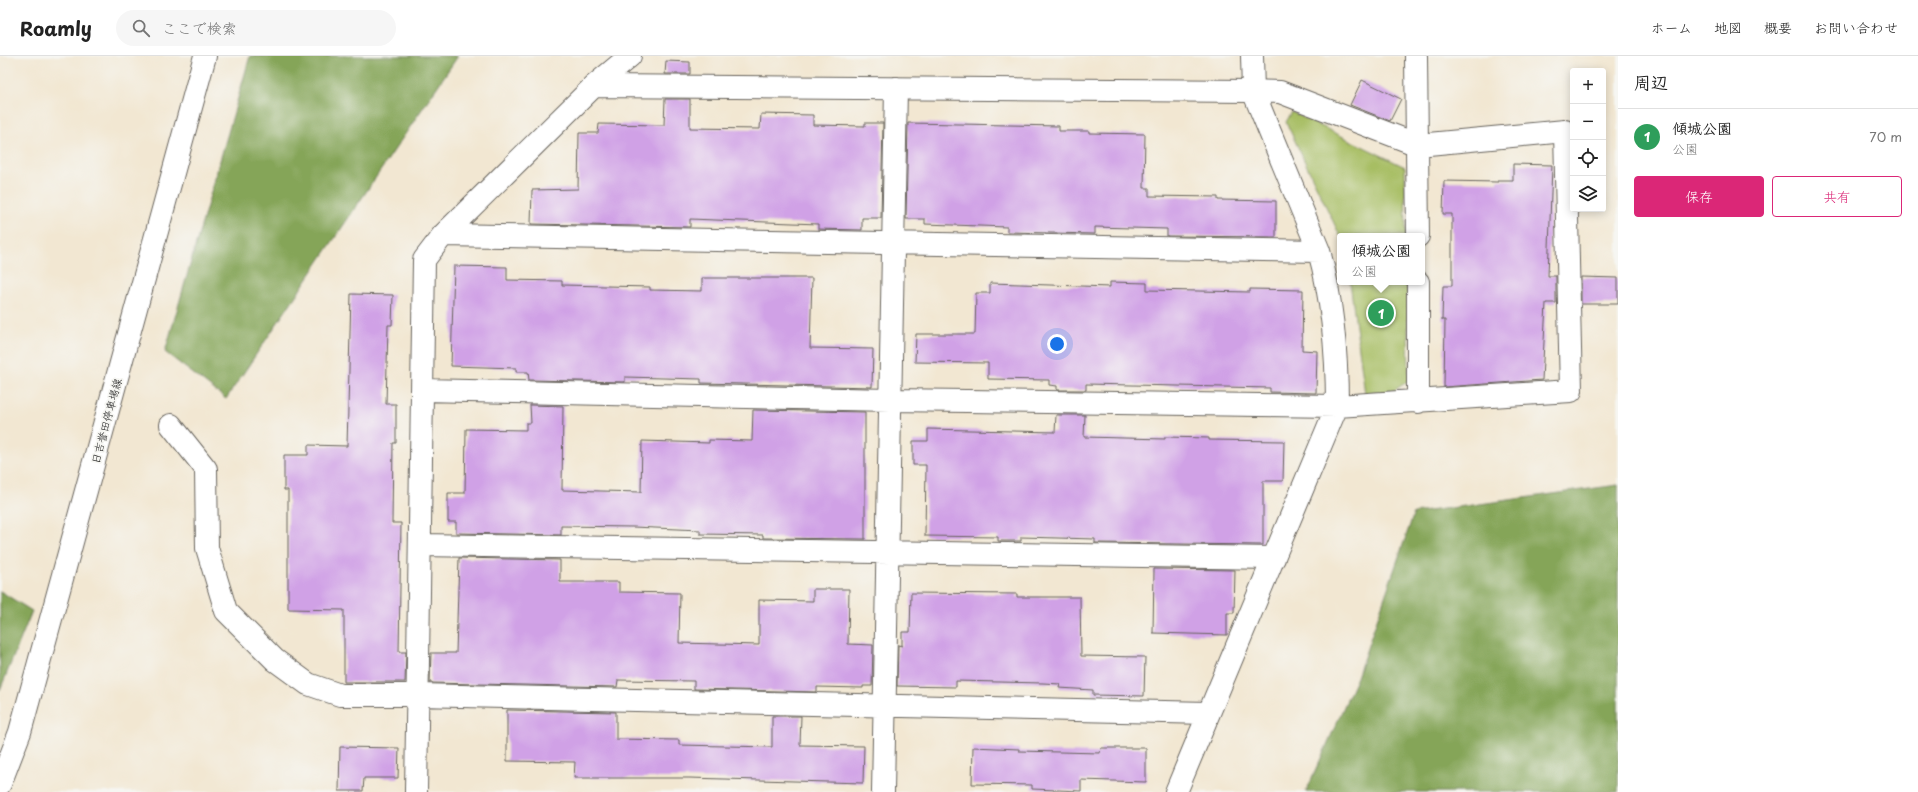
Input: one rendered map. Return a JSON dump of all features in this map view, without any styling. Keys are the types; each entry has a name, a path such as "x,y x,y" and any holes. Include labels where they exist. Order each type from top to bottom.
{"street":[{"name":"日吉誉田停車場線","path":"0,784 20,732 205,56"},
{"path":"416,792 424,260 443,235 594,86 630,56"},
{"path":"1176,792 1337,406 1337,363 1326,278 1319,251 1253,90 1252,56"},
{"path":"1416,56 1418,233"},
{"path":"422,390 891,400 1337,406 1571,391 1565,132 1418,145 1280,92 1253,90 594,86"},
{"path":"883,792 896,88"},
{"path":"443,235 1319,251"},
{"path":"1418,285 1418,402"},
{"path":"171,425 206,469 207,548 226,611 275,660 308,684 340,695 418,695 1208,713"},
{"path":"420,545 1274,558"}],"green space":[{"path":"250,56 458,56 226,399 165,352"},
{"path":"1292,112 1405,167 1406,233 1339,233 1286,122"},
{"path":"1350,285 1407,285 1409,380 1395,390 1365,394"},
{"path":"1618,485 1618,792 1306,792 1357,677 1414,513"},
{"path":"0,591 32,611 0,690"}],"building":[{"path":"666,61 690,62 690,74 665,74"},
{"path":"1362,80 1401,99 1390,121 1350,105"},
{"path":"665,99 690,99 690,128 760,129 761,114 813,115 813,125 865,126 865,123 883,123 881,218 862,218 862,230 818,229 818,224 690,219 690,227 531,224 532,190 578,189 579,133 598,133 599,124 664,125"},
{"path":"908,123 1059,126 1059,131 1145,134 1144,188 1149,188 1149,196 1218,197 1218,200 1276,201 1276,237 1167,236 1167,229 1095,227 1095,234 1007,232 1007,227 925,224 925,219 906,219"},
{"path":"1513,164 1552,165 1548,276 1556,276 1556,303 1546,303 1542,380 1444,387 1445,320 1442,320 1443,286 1452,286 1452,214 1443,214 1444,181 1498,182 1498,180 1513,180"},
{"path":"454,266 507,267 507,280 562,281 562,285 650,287 650,290 702,291 702,278 812,278 810,348 873,349 872,387 701,383 701,379 625,377 625,382 529,380 528,372 516,372 516,368 451,366"},
{"path":"1581,277 1618,278 1618,304 1581,304"},
{"path":"1110,282 1147,283 1147,290 1250,292 1250,289 1303,290 1302,350 1317,351 1316,393 1270,392 1270,388 1086,384 1086,390 1057,390 1057,386 1049,385 1049,380 988,379 988,363 915,362 916,334 975,334 976,293 990,293 990,283 1110,287"},
{"path":"351,294 393,295 392,325 388,325 386,404 396,404 396,443 393,443 392,523 401,523 399,652 406,652 405,682 344,682 344,610 288,609 288,490 284,490 284,455 308,455 308,445 347,446"},
{"path":"530,405 563,406 562,490 641,492 642,441 709,443 709,440 752,441 753,410 865,412 865,539 763,538 763,535 700,534 700,530 633,527 561,526 561,535 456,533 456,522 448,522 448,493 465,493 466,429 526,430 526,423 531,423"},
{"path":"1056,415 1085,415 1084,437 1165,439 1165,437 1209,438 1209,440 1284,441 1283,481 1263,481 1263,545 1095,543 1095,539 1021,537 1021,541 998,541 998,537 925,536 926,465 913,465 913,441 928,441 928,429 1055,432"},
{"path":"459,558 560,560 560,582 619,582 619,592 680,593 679,643 759,645 759,600 813,601 813,589 849,589 848,644 873,645 872,686 863,686 863,688 817,687 817,692 694,689 694,681 618,680 617,687 430,683 431,653 456,653"},
{"path":"1154,569 1235,570 1234,613 1227,613 1227,635 1153,633"},
{"path":"911,593 1017,594 1017,597 1080,597 1081,656 1145,657 1144,696 1093,695 1093,690 1059,688 1060,684 1043,683 956,681 956,687 897,686 898,645 902,646 902,632 910,632"},
{"path":"507,710 616,712 616,739 679,740 679,745 772,747 772,716 801,716 800,745 864,746 863,783 689,778 574,778 575,762 507,761"},
{"path":"340,747 399,748 398,778 364,778 363,791 339,791"},
{"path":"973,747 1019,749 1019,751 1100,753 1101,748 1146,748 1146,782 1081,780 1081,791 1032,789 1032,785 972,784"}],"place":[{"name":"傾城公園","path":"1381,313"}]}
